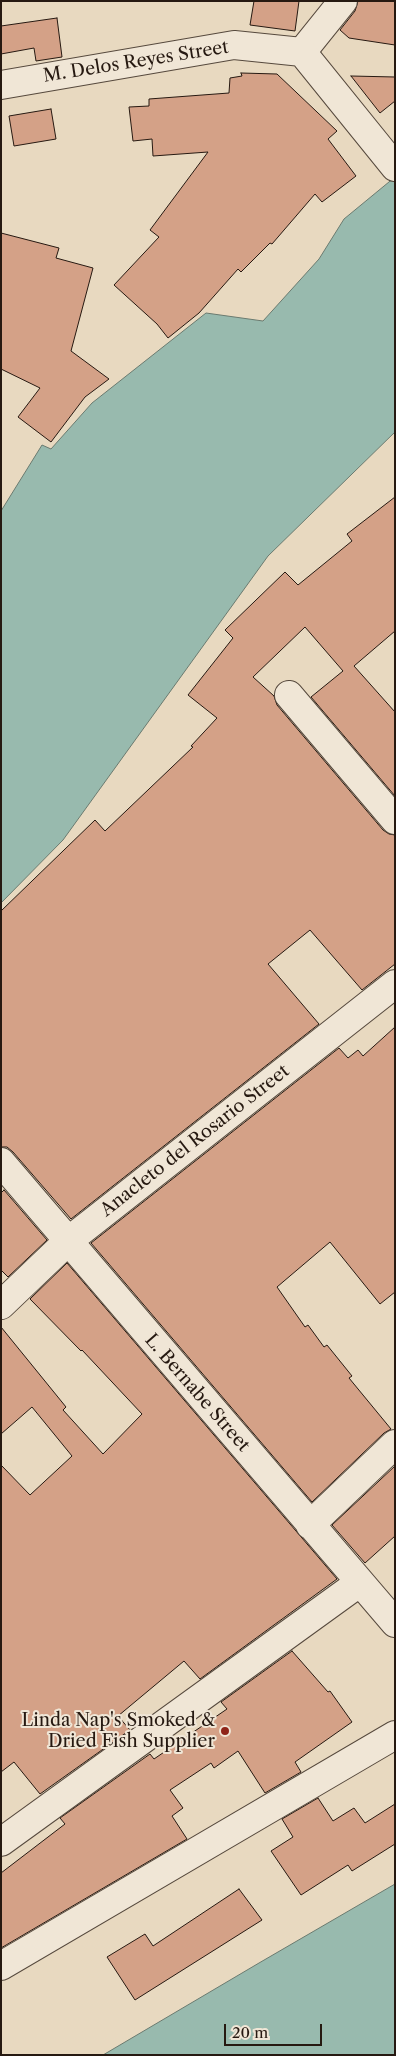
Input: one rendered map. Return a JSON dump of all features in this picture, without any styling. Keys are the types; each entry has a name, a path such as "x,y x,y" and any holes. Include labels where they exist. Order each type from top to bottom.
{"street":[{"path":"343,1 302,52 395,167"},
{"name":"M. Delos Reyes Street","path":"1,85 234,45 302,52"},
{"path":"289,695 395,820"},
{"name":"Anacleto del Rosario Street","path":"1,1305 67,1242 395,984"},
{"name":"L. Bernabe Street","path":"1,1162 67,1242 395,1622"},
{"path":"310,1525 395,1444"},
{"path":"1,1842 359,1582"},
{"path":"1,1966 395,1735"}],"water":[{"path":"395,177 395,432 268,556 63,840 1,903 1,511 42,445 51,449 92,403 206,313 263,321 319,259 344,219"},
{"path":"395,1884 395,2055 103,2055 259,1963"}],"building":[{"path":"254,1 299,1 295,31 250,25"},
{"path":"358,1 395,1 395,45 349,38 340,30 355,11"},
{"path":"57,18 62,57 36,61 34,48 1,54 1,26"},
{"path":"241,73 277,74 337,131 328,139 356,176 322,202 315,194 272,244 270,243 241,272 238,269 199,313 168,338 157,324 114,285 159,237 150,230 208,152 153,156 152,139 133,141 129,107 149,106 149,99 229,93 230,78 242,76"},
{"path":"351,76 395,77 395,101 380,113"},
{"path":"51,109 56,139 14,146 9,116"},
{"path":"1,233 59,248 56,258 93,268 71,351 109,379 85,397 51,442 18,417 40,388 1,369"},
{"path":"395,497 395,631 354,666 395,712 395,796 311,697 343,671 305,627 253,677 274,696 277,705 383,830 395,835 395,964 362,990 310,930 268,964 319,1024 71,1219 13,1152 7,1147 1,1147 1,911 95,820 105,831 193,747 191,746 217,718 188,695 233,638 225,630 285,572 298,585 352,541 347,534"},
{"path":"395,1027 395,1292 380,1304 330,1242 277,1287 305,1327 308,1325 324,1347 327,1345 352,1376 349,1378 391,1429 384,1433 312,1502 91,1243 339,1048 348,1058 358,1050 363,1056"},
{"path":"4,1190 47,1240 8,1277 1,1270 1,1193"},
{"path":"67,1263 337,1579 200,1679 184,1661 118,1716 130,1730 40,1794 14,1762 1,1772 1,1465 30,1495 72,1456 32,1407 1,1434 1,1327 66,1407 63,1410 103,1454 142,1414 82,1350 30,1299"},
{"path":"395,1466 395,1536 365,1563 332,1525"},
{"path":"292,1651 328,1692 330,1691 352,1722 295,1762 301,1772 265,1793 238,1751 214,1768 211,1763 170,1790 183,1808 172,1816 187,1839 1,1948 1,1873 65,1824 60,1818 150,1754 154,1759 227,1709 221,1702"},
{"path":"318,1798 333,1821 354,1808 365,1823 395,1804 395,1844 352,1871 348,1865 301,1895 271,1851 293,1837 282,1819"},
{"path":"239,1889 262,1920 135,2000 107,1957 145,1934 153,1946"}],"place":[{"name":"Linda Nap's Smoked & Dried Fish Supplier","path":"225,1731"}]}
